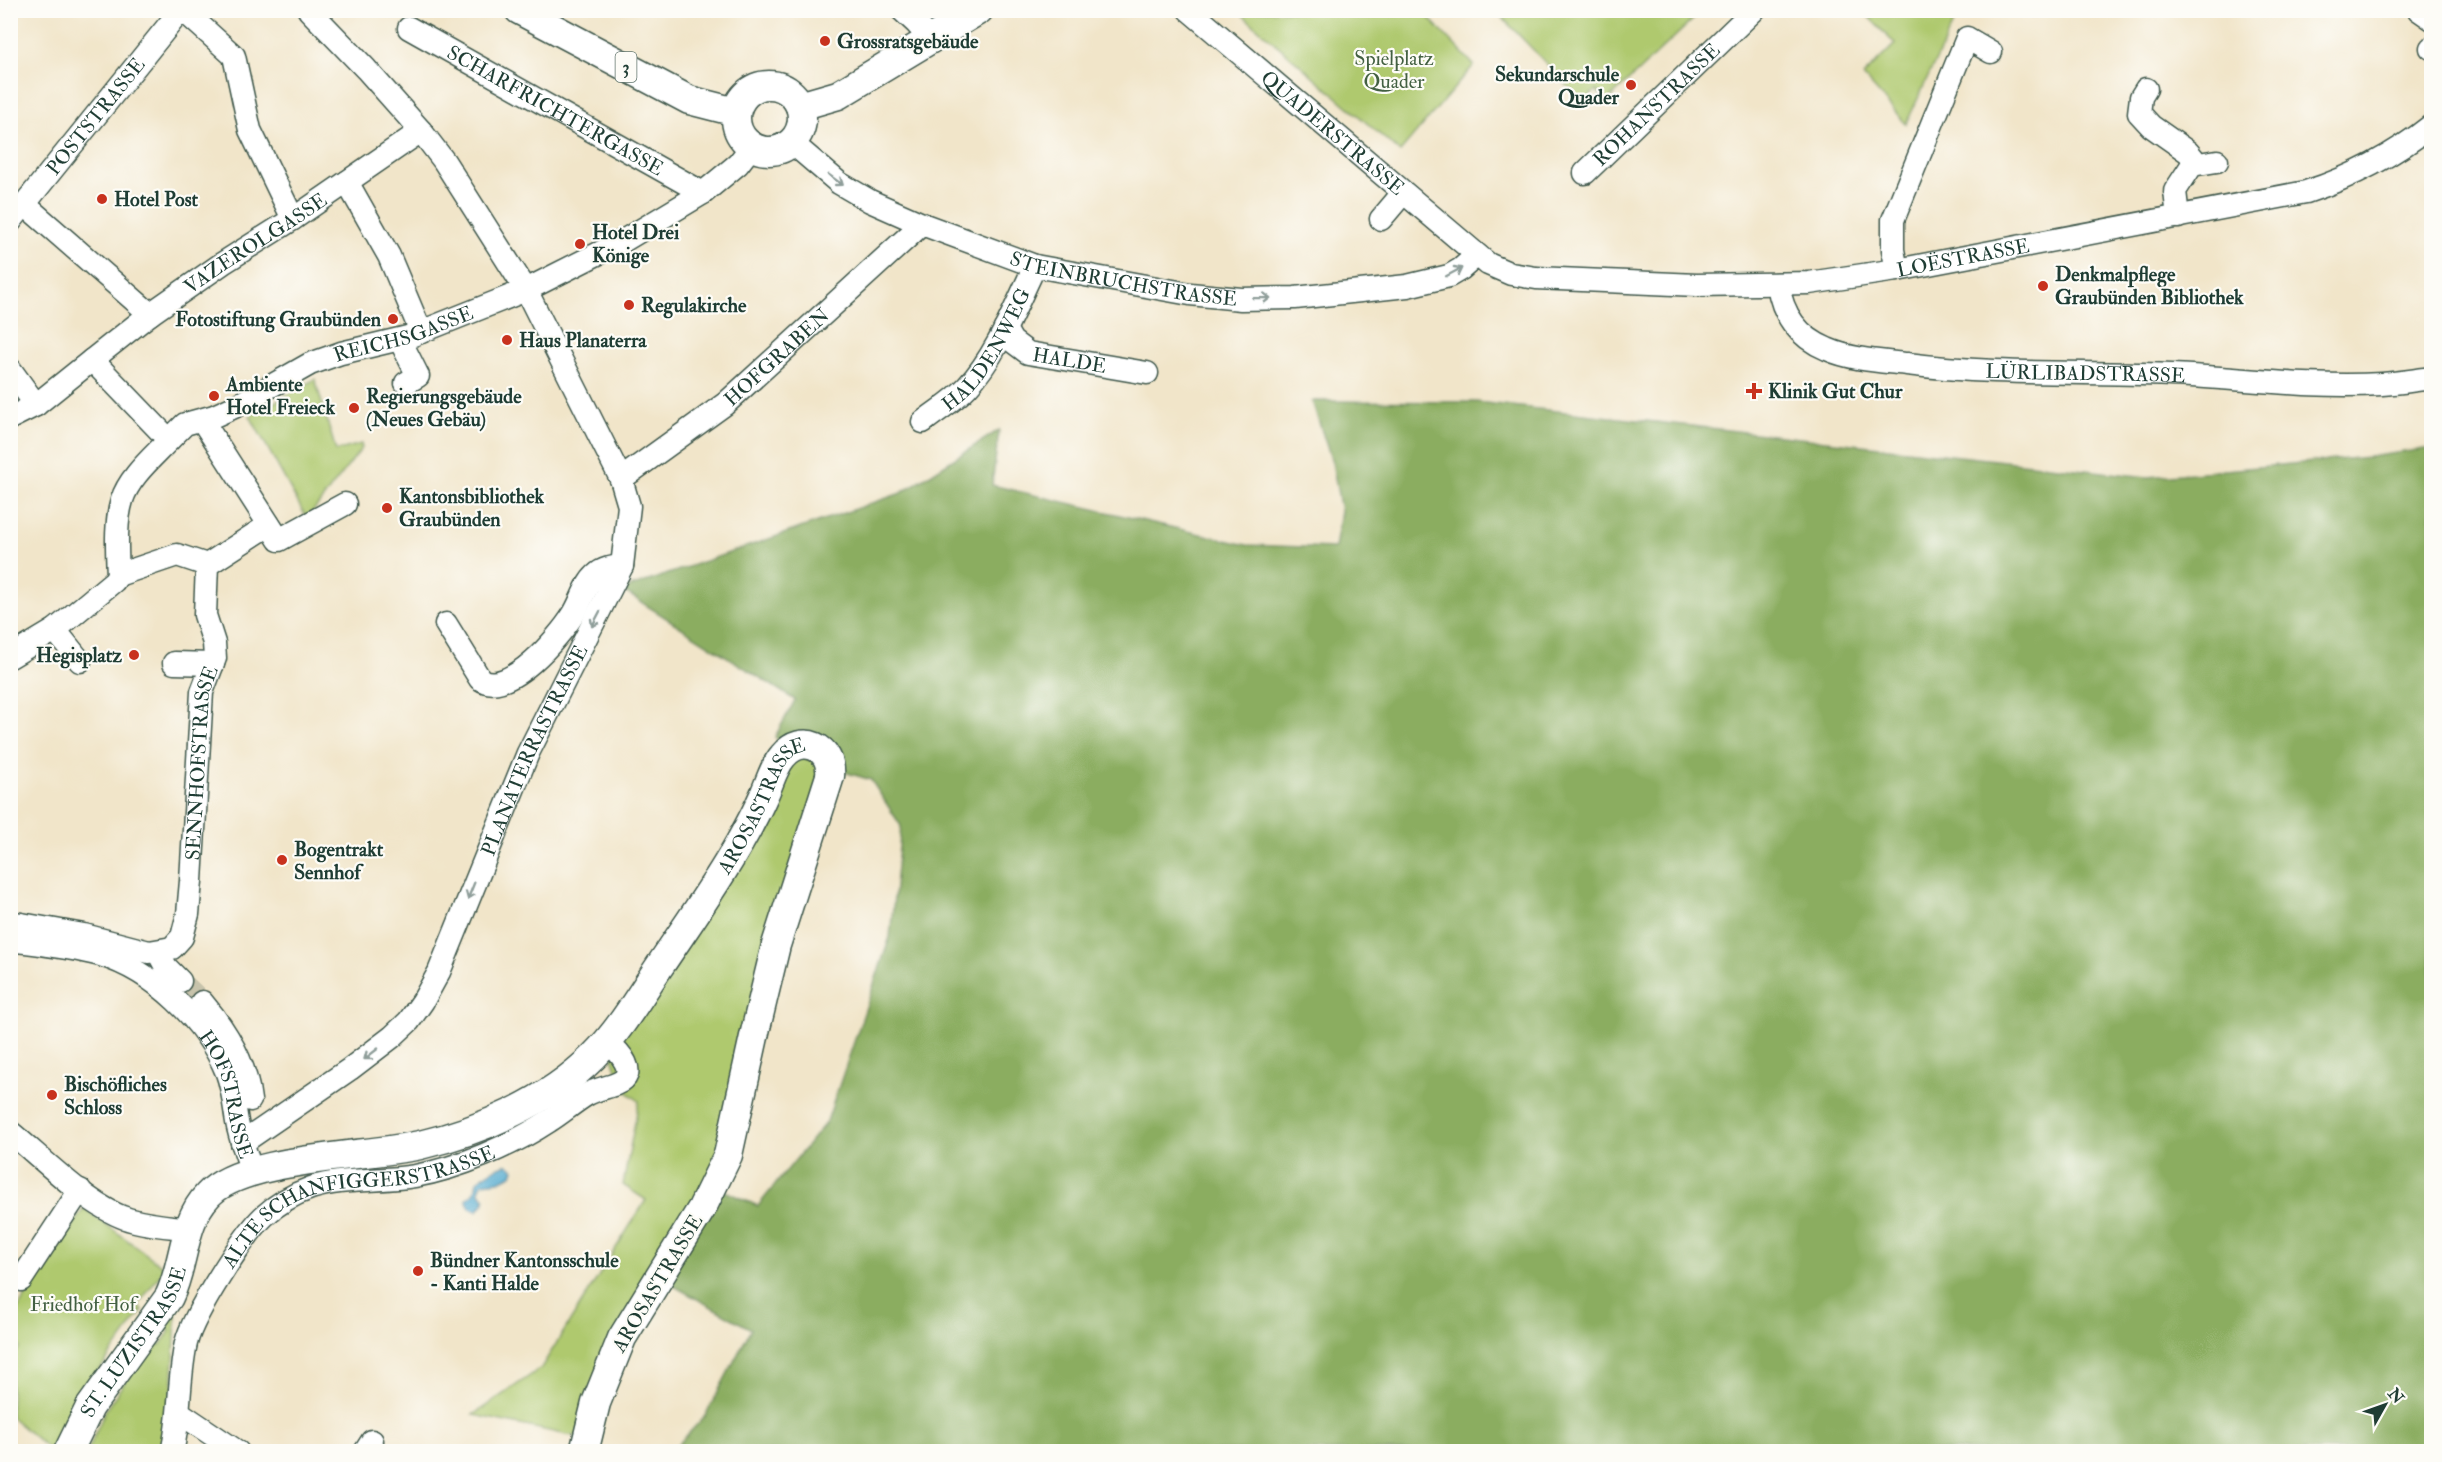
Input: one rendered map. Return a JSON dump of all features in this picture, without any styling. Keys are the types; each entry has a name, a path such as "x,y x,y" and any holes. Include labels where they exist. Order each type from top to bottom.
{"main road":[{"path":"800,106 838,95 979,10"},
{"name":"3","path":"534,14 689,100 736,112"},
{"path":"762,86 781,87 790,92 800,106 801,127 791,142 772,150 752,146 738,129 736,112 745,96 762,86"},
{"name":"AROSASTRASSE","path":"251,1171 420,1145 469,1130 514,1112 552,1090 584,1066 607,1042 714,886 745,833 782,757 802,744 817,747 825,752 829,760 830,776 782,922 754,1032 728,1155 702,1208 622,1338 596,1402 584,1452"},
{"name":"HOFSTRASSE","path":"189,1229 200,1205 208,1195 226,1181 251,1171"},
{"name":"ST. LUZISTRASSE","path":"68,1452 81,1422 95,1399 169,1297 182,1263 189,1229"}],"street":[{"name":"POSTSTRASSE","path":"17,213 182,10"},
{"path":"182,10 234,56 250,130 293,219"},
{"name":"PLANATERRASTRASSE","path":"242,1143 371,1054 409,1021 423,1001 439,972 528,753 622,566 629,506 621,479 526,290 444,161 421,131 366,69 309,10"},
{"path":"902,10 931,40"},
{"name":"QUADERSTRASSE","path":"1189,10 1477,255"},
{"name":"ROHANSTRASSE","path":"1585,173 1754,10"},
{"path":"2420,10 2432,19"},
{"name":"SCHARFRICHTERGASSE","path":"409,28 703,194"},
{"path":"1897,270 1893,250 1893,220 1967,38 1991,52"},
{"path":"2146,89 2141,97 2139,113 2151,126 2193,158 2192,165 2175,191 2178,217"},
{"name":"LOËSTRASSE","path":"1477,255 1500,270 1536,278 1697,285 1809,283 1897,270 2270,200 2331,184 2390,156 2432,125"},
{"name":"VAZEROLGASSE","path":"92,360 150,314 223,263 293,219 421,131"},
{"name":"STEINBRUCHSTRASSE","path":"791,142 839,183 870,201 922,224 1035,266 1190,294 1241,298 1295,298 1340,294 1428,282 1449,276 1477,255"},
{"name":"REICHSGASSE","path":"118,576 117,534 122,499 136,477 169,440 194,422 234,407 310,364 341,353 400,340 526,290 624,241 703,194 738,164 752,146"},
{"path":"2192,165 2217,161"},
{"path":"347,182 389,256 421,332"},
{"path":"1381,219 1403,193"},
{"path":"17,213 150,314"},
{"name":"HOFGRABEN","path":"621,479 725,404 922,224"},
{"name":"HALDENWEG","path":"923,422 952,401 968,385 1005,329 1035,266"},
{"name":"LÜRLIBADSTRASSE","path":"1778,284 1781,304 1788,316 1809,340 1827,349 1857,358 1938,368 2016,373 2144,374 2381,384 2432,378"},
{"name":"HALDE","path":"1005,329 1012,341 1028,353 1147,374"},
{"path":"400,340 418,376 406,383"},
{"path":"10,418 36,405 92,360 169,440"},
{"path":"10,369 36,405"},
{"path":"194,422 279,540 345,504"},
{"path":"10,657 55,630 118,576 177,555 207,565 269,525"},
{"name":"SENNHOFSTRASSE","path":"158,952 178,944 184,934 188,914 202,692 213,664 215,646 205,607 208,591 207,565"},
{"path":"446,624 480,679 487,682 498,682 522,669 547,649 574,614 595,576 609,568 622,566"},
{"path":"55,630 80,661"},
{"path":"174,663 213,664"},
{"path":"10,922 84,935 140,951 158,952 166,967 180,981"},
{"name":"HOFSTRASSE","path":"10,940 102,956 133,969 161,989 197,1025 218,1054 231,1087 242,1143 251,1171"},
{"path":"202,1002 233,1047 244,1072 250,1100"},
{"name":"ALTE SCHANFIGGERSTRASSE","path":"172,1452 180,1413 184,1358 190,1331 222,1275 265,1215 288,1198 313,1187 427,1173 515,1141 551,1120 588,1093 621,1082 626,1073 627,1063 621,1053 607,1042"},
{"path":"10,1132 80,1190 124,1218 189,1229"},
{"path":"21,1280 80,1190"},
{"path":"180,1413 238,1452"}],"green space":[{"name":"Spielplatz Quader","path":"1238,11 1422,11 1474,65 1400,152"},
{"path":"1496,11 1702,11 1607,101 1596,90 1583,102"},
{"path":"1863,11 1959,11 1906,124 1863,76 1895,44"},
{"path":"315,379 336,451 361,444 362,448 307,519 250,416"},
{"path":"1312,401 1476,402 2148,477 2369,457 2431,448 2431,1451 672,1451 705,1416 751,1329 658,1277 714,1186 758,1206 827,1121 890,937 901,826 871,780 831,768 788,751 775,737 795,700 622,590 901,493 999,430 992,485 1247,545 1335,548 1341,511 1332,462"},
{"path":"825,752 736,1122 586,1439 473,1415 541,1368 646,1200 623,1185 639,1101 622,1088 607,1042 777,765"},
{"name":"Friedhof Hof","path":"84,1208 165,1268 137,1306 143,1310 82,1396 51,1451 11,1417 11,1356 20,1348 11,1336 11,1319"},
{"path":"174,1313 176,1315 172,1399 163,1451 87,1452 106,1409 153,1341 160,1345 170,1331 163,1326"}],"water":[{"path":"508,1164 514,1169 512,1175 499,1181 482,1183 479,1191 485,1199 484,1203 477,1211 470,1208 466,1199 475,1192 477,1181 496,1168"}],"tunnel":[{"path":"180,981 202,1002"}],"place":[{"name":"Grossratsgebäude","path":"825,41"},
{"name":"Sekundarschule Quader","path":"1631,85"},
{"name":"Hotel Post","path":"102,199"},
{"name":"Hotel Drei Könige","path":"580,244"},
{"name":"Denkmalpflege Graubünden Bibliothek","path":"2043,286"},
{"name":"Regulakirche","path":"629,305"},
{"name":"Fotostiftung Graubünden","path":"393,319"},
{"name":"Haus Planaterra","path":"507,340"},
{"name":"Klinik Gut Chur","path":"1754,391"},
{"name":"Ambiente Hotel Freieck","path":"214,396"},
{"name":"Regierungsgebäude (Neues Gebäu)","path":"354,408"},
{"name":"Kantonsbibliothek Graubünden","path":"387,508"},
{"name":"Hegisplatz","path":"134,655"},
{"name":"Bogentrakt Sennhof","path":"282,860"},
{"name":"Bischöfliches Schloss","path":"52,1095"},
{"name":"Bündner Kantonsschule - Kanti Halde","path":"418,1271"}]}
